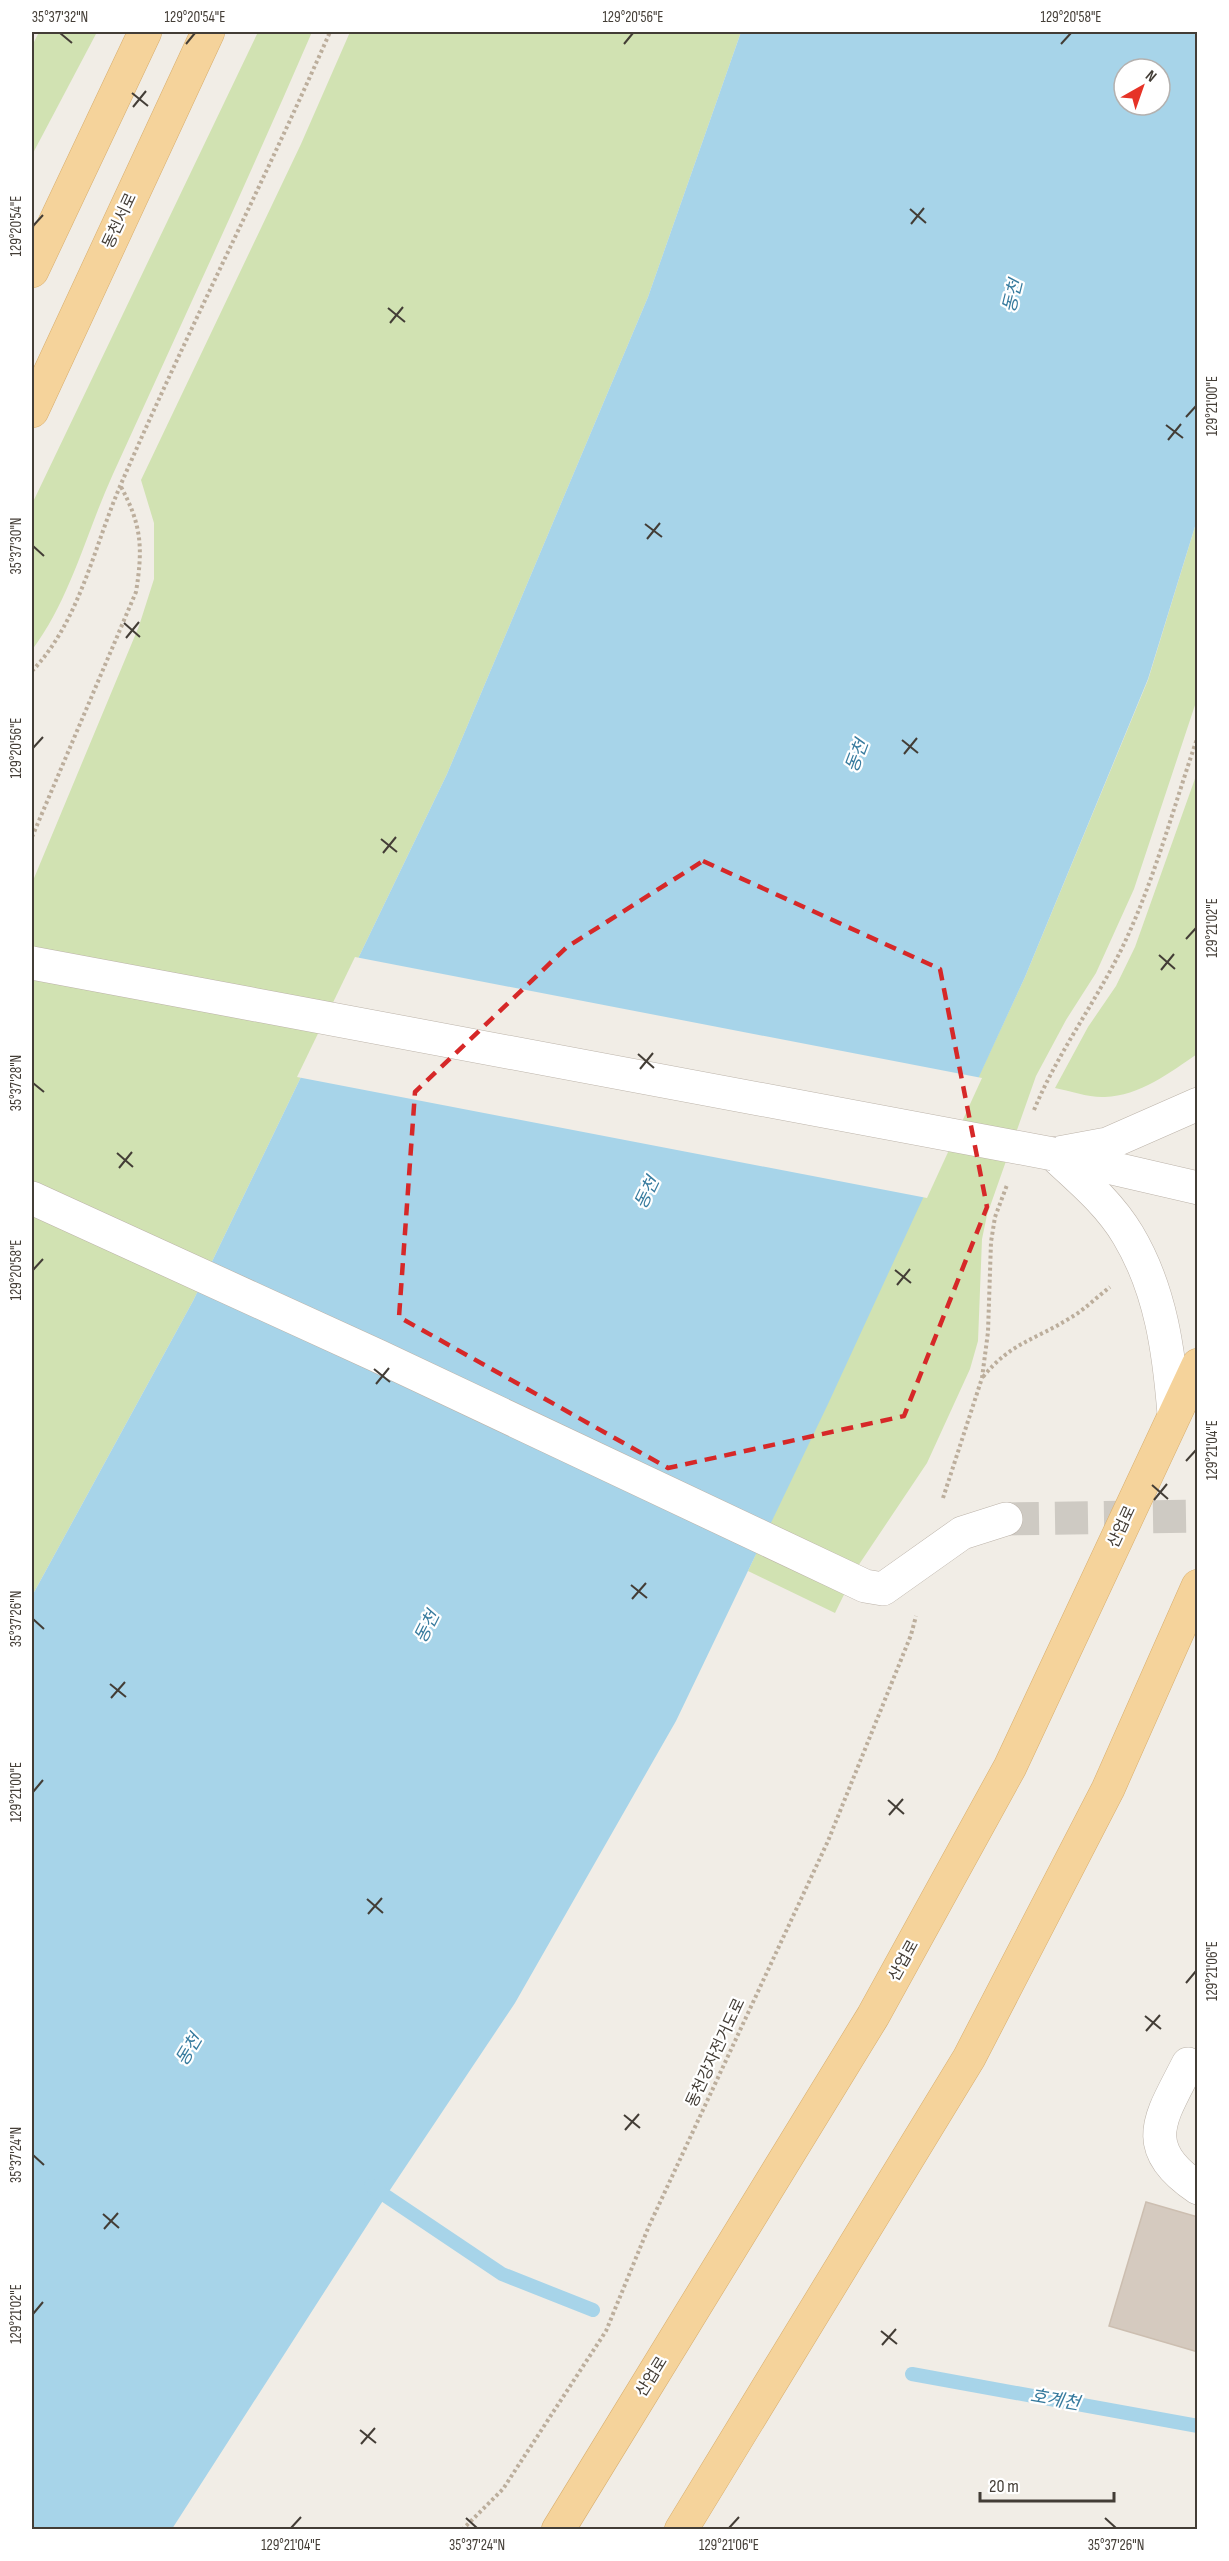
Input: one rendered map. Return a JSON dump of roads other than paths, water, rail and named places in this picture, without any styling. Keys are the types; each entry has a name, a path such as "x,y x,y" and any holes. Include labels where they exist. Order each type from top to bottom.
{"main road":[{"path":"32,271 145,32"},
{"name":"동천서로","path":"32,411 208,32"},
{"name":"산업로","path":"558,2529 873,2016 1010,1767 1197,1365"},
{"path":"681,2529 969,2058 1108,1789 1197,1586"}],"street":[{"path":"32,963 1053,1154 1197,1188"},
{"path":"1053,1154 1107,1144 1197,1104"},
{"path":"1053,1154 1098,1196 1132,1242 1159,1308 1170,1359 1174,1414"},
{"path":"32,1198 378,1356 865,1586 883,1589 962,1533 1005,1519"},
{"path":"1188,2064 1160,2121 1158,2136 1163,2151 1176,2169 1197,2188"}],"water":[{"name":"동천","path":"741,32 1197,32 1197,520 1148,679 1025,977 828,1404 676,1721 515,2003 386,2196 172,2529 32,2530 32,1596 193,1301 447,774 648,297"}],"waterway":[{"path":"371,2186 502,2274 593,2310"},
{"name":"호계천","path":"912,2374 1198,2426"}],"tunnel":[{"path":"1006,1519 1198,1516"}]}
